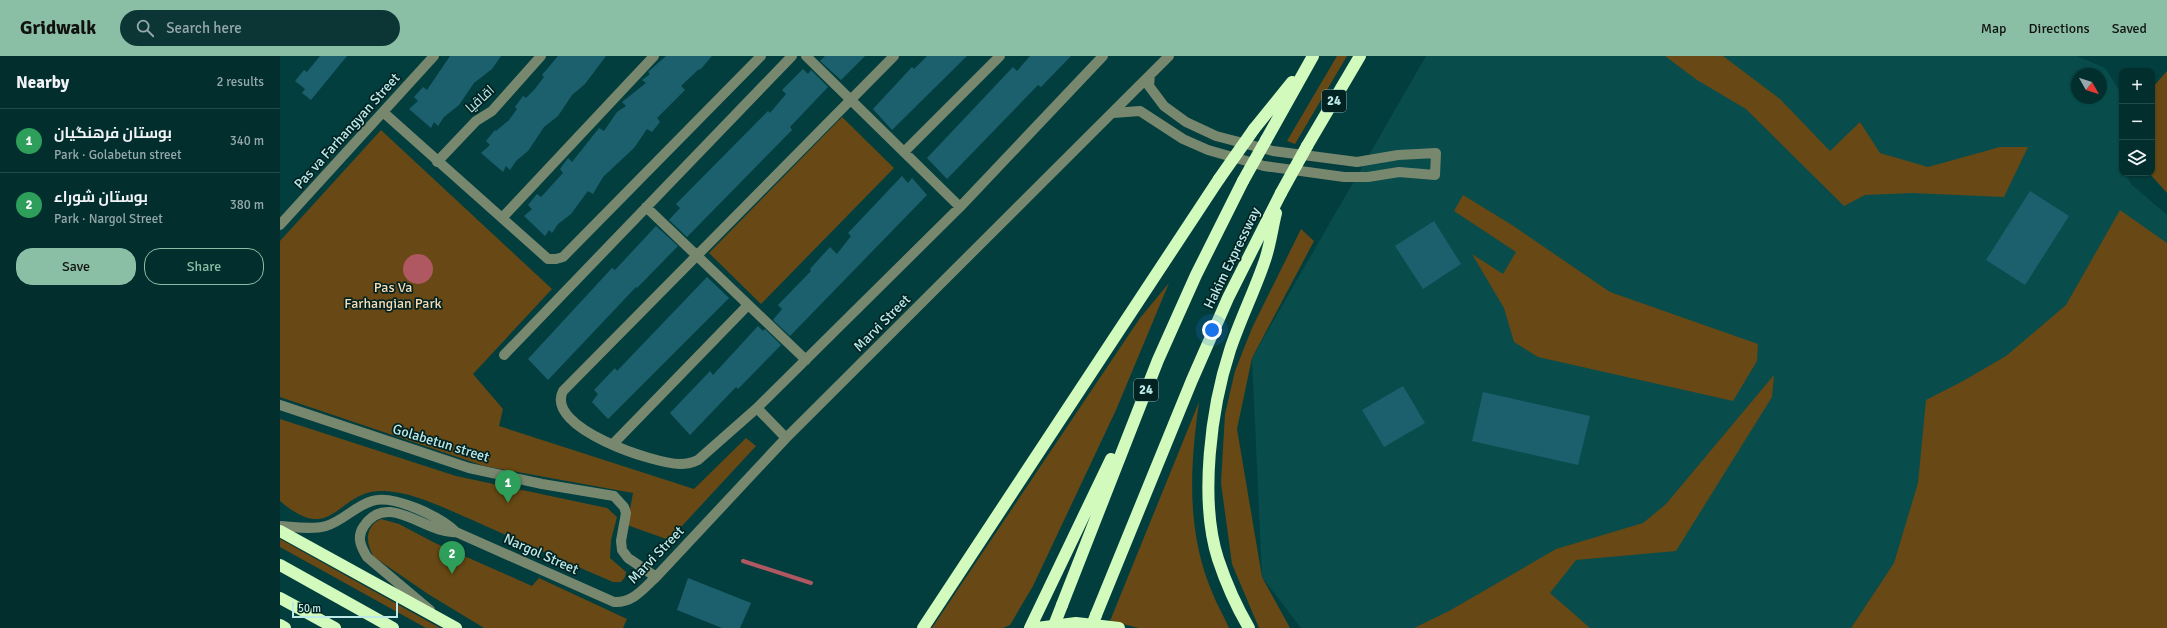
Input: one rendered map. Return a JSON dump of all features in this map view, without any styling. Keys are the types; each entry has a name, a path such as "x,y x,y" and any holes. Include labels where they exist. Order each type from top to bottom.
{"highway":[{"path":"923,628 1219,179 1254,129 1313,56"},
{"name":"Hakim Expressway","path":"1053,628 1158,360 1196,275 1243,181 1313,56"},
{"name":"Hakim Expressway","path":"1091,628 1213,332 1281,194 1307,146 1360,56"},
{"path":"1249,628 1230,591 1218,558 1213,538 1209,476 1211,448 1221,383 1239,326 1265,262 1281,194"},
{"path":"1030,628 1158,360"},
{"path":"280,531 456,628"},
{"path":"280,565 393,628"},
{"path":"280,598 335,628"},
{"path":"1036,628 1076,623 1119,628"},
{"path":"280,626 285,628"}],"street":[{"name":"Pas va Farhangyan Street","path":"280,225 434,56"},
{"name":"اقاقیا","path":"437,162 476,121 492,111 541,56"},
{"path":"502,218 654,56"},
{"path":"383,112 437,162 548,259 556,260 563,257 761,56"},
{"path":"504,355 792,56"},
{"path":"806,56 960,207"},
{"path":"894,56 563,391 561,396 563,408 576,426 587,433 613,444 659,460 688,464 704,456 757,408 960,207 1103,56"},
{"path":"904,152 1000,56"},
{"name":"Marvi Street","path":"614,602 624,603 635,596 656,577 786,438 1168,56"},
{"path":"1113,112 1140,110 1183,139 1208,150 1264,166 1344,177 1368,177 1400,172 1435,175 1436,153 1398,155 1357,162 1273,150 1216,136 1186,122 1164,106 1149,86 1150,75"},
{"path":"1398,155 1400,172"},
{"path":"646,208 806,360"},
{"path":"613,444 748,305"},
{"name":"Golabetun street","path":"280,405 469,468 542,484 614,496 624,507 626,513 621,541 622,550 628,558 656,577"},
{"path":"757,408 786,438"},
{"name":"Nargol Street","path":"280,526 316,528 326,526 371,501 381,499 402,503 450,525 456,532 614,602"},
{"name":"Nargol Street","path":"436,616 367,557 362,549 360,534 367,521 375,515 392,512 403,514 446,533 456,532"}],"shaded area":[{"path":"1426,56 2077,56 2105,68 2071,68 2071,104 2107,104 2107,71 2119,90 2119,176 2127,176 2131,184 2167,215 2167,292 2053,325 1851,628 1301,628 1262,577 1252,358"},
{"path":"418,254 429,258 433,269 429,280 418,284 407,280 403,269 407,258"}],"green space":[{"path":"1337,56 1347,56 1295,144 1287,141"},
{"path":"1665,56 1723,56 1780,99 1830,151 1860,122 1880,153 1928,167 2000,147 2028,147 2004,197 1912,193 1865,195 1844,206 1746,109 1697,80"},
{"path":"2167,71 2167,193 2152,176 2155,176 2155,85"},
{"path":"842,117 894,168 761,304 709,253"},
{"name":"Pas Va Farhangian Park","path":"381,130 552,289 473,374 503,409 499,426 694,489 746,438 756,446 669,540 627,525 633,493 484,466 280,397 280,241"},
{"path":"1463,195 1512,225 1610,292 1758,344 1757,361 1733,401 1538,357 1514,342 1504,308 1472,254 1503,274 1516,252 1454,211"},
{"path":"2120,210 2167,243 2167,628 1851,628 1894,563 1918,483 1926,400 2006,356 2066,305"},
{"path":"1301,229 1314,241 1252,358 1237,429 1262,577 1290,628 1259,628 1232,564 1221,483 1225,414 1235,371 1252,328"},
{"path":"1169,283 1116,410 1033,586 1010,625 1003,628 932,628 1140,318"},
{"path":"1774,375 1772,397 1676,551 1576,560 1550,593 1590,628 1414,628 1449,611 1556,549 1643,523 1666,504"},
{"path":"1199,402 1192,474 1194,522 1204,569 1214,597 1229,628 1139,628 1110,621"},
{"path":"280,419 456,476 607,508 617,517 611,540 610,558 626,572 625,577 621,582 613,582 445,508 396,492 369,492 356,498 324,518 313,519 298,514 280,501"},
{"path":"381,519 399,524 435,543 532,586 539,578 627,619 623,628 484,628 428,594 374,557 369,546 368,535 372,526"},
{"path":"280,539 440,628 426,628 280,547"}],"building":[{"path":"320,56 347,56 311,100 302,93 305,89 295,81 304,70 307,72"},
{"path":"450,56 501,56 492,69 474,83 459,105 444,117 438,126 434,122 431,128 409,109 418,101 414,97 423,87 427,90"},
{"path":"558,56 606,56 585,84 572,95 558,116 544,127 528,151 516,161 510,170 506,166 503,172 481,153 490,145 486,141 495,130 496,131 509,120 517,109 515,107 523,96 526,98 534,90 544,77 542,75"},
{"path":"666,56 712,56 700,70 699,69 681,86 685,90 657,118 660,122 652,132 647,129 634,148 603,177 593,194 588,191 571,214 558,224 552,233 549,230 545,236 524,216 532,209 528,205 537,194 541,197 563,173 560,169 568,158 572,162 599,128 604,131 617,112 626,106 622,102 646,83 642,80 650,74 648,72"},
{"path":"825,56 865,56 841,80 820,61"},
{"path":"927,56 967,56 892,130 873,109 912,67 914,69"},
{"path":"1030,56 1071,56 1041,87 1038,85 947,179 927,158 1013,67 1017,71"},
{"path":"803,69 808,74 811,70 828,87 790,127 792,130 687,237 669,220 680,208 676,204 768,111 770,113 786,94 782,90"},
{"path":"902,176 908,183 912,178 927,195 790,336 773,320 782,309 778,305 811,271 810,269 830,247 837,254 851,236 848,233"},
{"path":"2030,191 2069,216 2025,285 1986,260"},
{"path":"1434,221 1461,264 1423,289 1395,246"},
{"path":"656,226 678,246 637,288 636,287 548,380 528,359 612,268 615,270"},
{"path":"707,277 729,298 608,419 592,402 598,394 594,390 615,368 617,371"},
{"path":"758,326 763,331 765,329 781,345 738,389 736,387 690,435 670,413 710,371 713,375"},
{"path":"1403,386 1425,423 1384,447 1362,410"},
{"path":"1483,392 1590,416 1578,465 1472,441"},
{"path":"688,578 751,603 740,628 722,628 677,610"}],"waterway":[{"path":"743,561 811,583"}],"place":[{"name":"بوستان فرهنگیان","path":"508,503"},
{"name":"بوستان شوراء","path":"452,574"}]}
